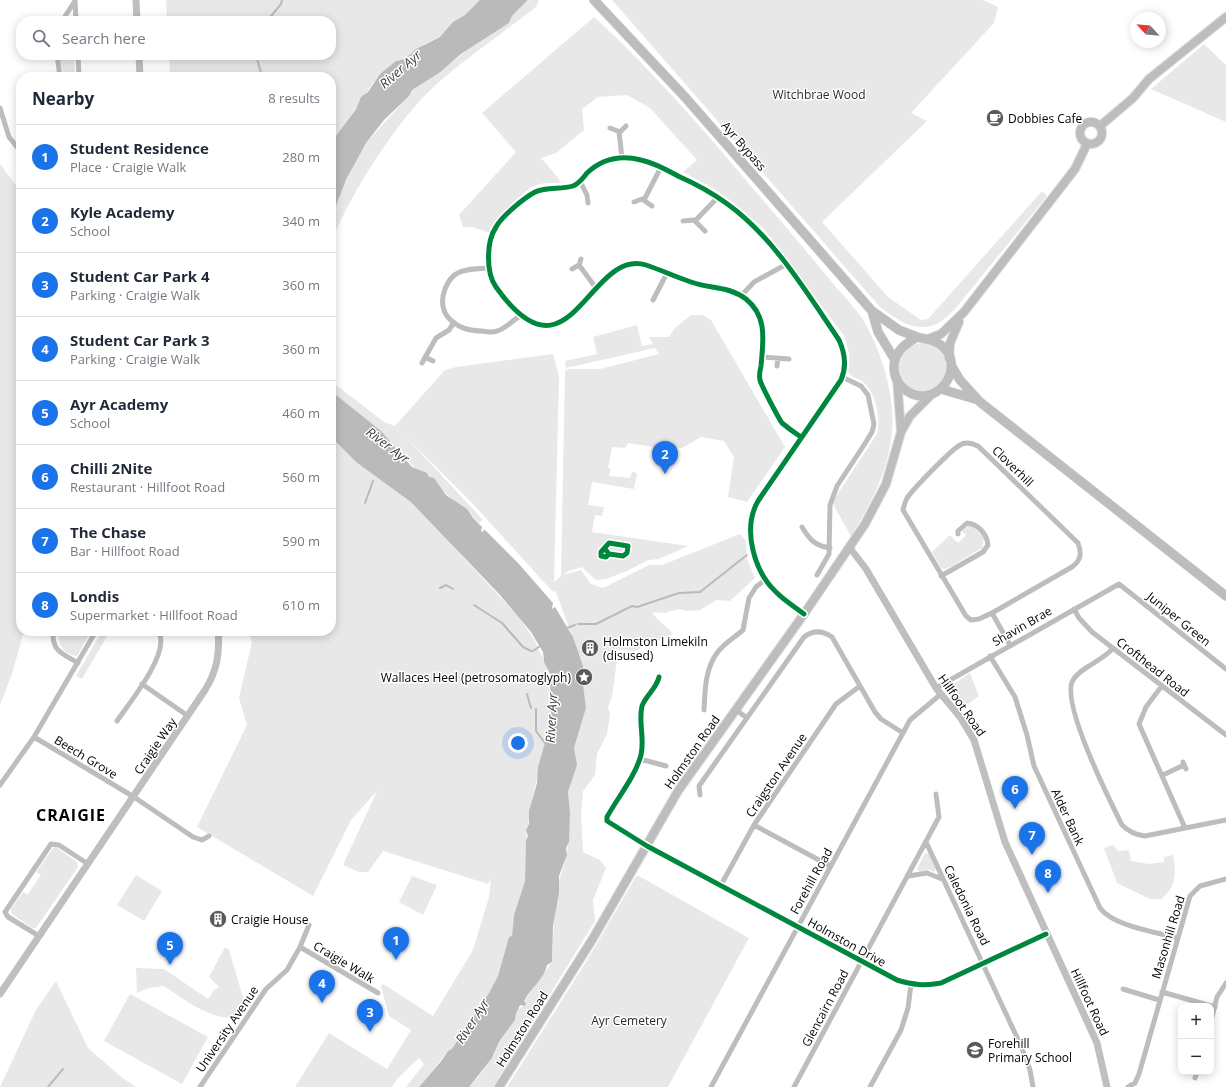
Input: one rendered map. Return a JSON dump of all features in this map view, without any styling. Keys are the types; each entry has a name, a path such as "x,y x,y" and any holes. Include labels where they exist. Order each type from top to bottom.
{"highway":[{"name":"Ayr Bypass","path":"594,0 684,96 872,311 900,330 917,337"},
{"name":"Ayr Bypass","path":"872,311 878,332 895,360"},
{"path":"950,361 949,377 941,389 932,394 923,396 912,394 903,388 896,379 894,367 895,360 901,348 917,337 928,339 940,345 950,361 960,380 980,402 1226,596"},
{"path":"941,389 968,396 980,402"}],"main road":[{"path":"1100,126 1133,98 1155,75 1226,17"},
{"path":"1091,121 1100,126 1102,133 1100,139 1094,144 1088,144 1080,137 1082,126 1091,121"},
{"path":"928,339 941,334 964,312 1075,169 1088,144"},
{"path":"950,361 950,343 954,330 964,312"},
{"path":"896,379 900,406 901,432"},
{"path":"901,432 910,416 932,394"},
{"name":"Holmston Road","path":"499,1087 592,940 682,787 850,548 878,502 886,484 901,432"}],"street":[{"path":"65,16 75,0"},
{"path":"75,0 76,16"},
{"path":"136,0 137,16"},
{"path":"57,60 59,72"},
{"path":"78,60 79,72"},
{"path":"139,60 140,72"},
{"path":"0,109 9,138 16,146"},
{"path":"619,132 626,126"},
{"path":"610,128 619,132"},
{"path":"619,132 622,158"},
{"path":"802,437 781,422 760,382 764,329 761,319 752,305 741,296 732,291 692,283 644,264 635,264 615,272 596,288 571,315 558,324 544,325 529,321 520,316 494,285 489,268 492,233 496,226 504,217 536,191 573,186 599,164 611,159 622,158 637,159 661,167 718,197 755,227 785,265 839,340 845,359 842,377 802,437 754,508 752,521 753,552 766,579 777,594 804,614"},
{"path":"644,200 661,167"},
{"path":"580,181 588,203"},
{"path":"695,221 718,197"},
{"path":"634,202 644,200 652,206"},
{"path":"683,221 695,221 705,230"},
{"path":"572,269 579,265 581,259"},
{"path":"579,265 596,288"},
{"path":"741,296 754,282 785,265"},
{"path":"489,268 470,269 455,274 449,281 444,294 444,312 454,324 468,330 496,332 520,316"},
{"path":"653,300 667,273"},
{"path":"422,363 436,338 449,330 454,324"},
{"path":"425,357 432,361"},
{"path":"762,357 789,359"},
{"path":"777,366 778,358"},
{"path":"817,576 829,554 830,505 837,486 872,432 874,424 868,395 861,386 842,377"},
{"name":"Cloverhill","path":"964,443 972,443 978,446 1078,543 1081,550 1080,557 1072,567 992,613 979,619 971,620 962,611 903,510 904,504 910,495 954,450 964,443"},
{"path":"941,576 983,552 988,545 987,538 976,525 971,523 967,523 961,527 958,534"},
{"path":"802,527 809,539 822,547 830,548"},
{"name":"Hillfoot Road","path":"850,548 866,569 936,688 960,717 976,745 1005,842 1097,1043 1107,1087"},
{"path":"704,710 705,687 713,659 718,651 743,630 749,598 756,588 766,579"},
{"name":"Shavin Brae","path":"936,688 1119,584"},
{"name":"Juniper Green","path":"1119,584 1226,669"},
{"name":"Crofthead Road","path":"1074,609 1085,626 1161,687 1226,735"},
{"path":"992,613 1010,645"},
{"path":"700,795 699,786 804,637 816,632 823,632 832,637 881,719 903,733"},
{"path":"54,636 53,641 57,650 78,663"},
{"path":"0,785 34,737 93,636"},
{"path":"117,720 142,684 160,653 160,636"},
{"name":"Craigie Way","path":"0,994 212,679 219,647 218,636"},
{"path":"1113,648 1106,657 1078,674 1072,680 1070,689 1081,732 1092,762 1122,825 1135,835 1145,836 1226,820"},
{"name":"Alder Bank","path":"990,656 1015,697 1027,735 1034,766 1100,908 1104,914 1118,921 1177,938"},
{"path":"659,677 658,683 644,701 641,711 640,725 643,738 640,759 666,766"},
{"path":"142,684 188,716"},
{"name":"Craigston Avenue","path":"721,885 754,825 836,704 860,686"},
{"path":"1161,687 1146,707 1139,724 1140,731 1163,775 1185,828"},
{"name":"Forehill Road","path":"711,1087 910,720 940,694"},
{"path":"736,710 747,718"},
{"name":"Beech Grove","path":"34,737 134,797 193,837 202,840 209,836"},
{"name":"Holmston Drive","path":"640,759 611,809 607,821 646,846 897,980 926,986 941,983 1046,934"},
{"path":"1163,775 1184,765"},
{"name":"Glencairn Road","path":"794,1087 939,817 936,794"},
{"path":"754,825 830,866"},
{"name":"Caledonia Road","path":"926,842 984,963 1021,1046 1030,1070 1033,1087"},
{"path":"39,936 8,916 5,912 51,844 59,845 88,864"},
{"name":"Caledonia Road","path":"908,876 923,872 931,873 943,880"},
{"name":"Masonhill Road","path":"1128,1087 1135,1083 1139,1074 1190,896 1200,886 1226,879"},
{"name":"University Avenue","path":"200,1087 248,1012 266,988 287,970 300,947 309,925"},
{"name":"Craigie Walk","path":"300,947 378,993"},
{"path":"1214,1010 1220,990 1226,983"},
{"path":"870,1087 901,1030 908,1008 911,984"},
{"path":"1123,989 1159,1000"},
{"path":"1162,992 1215,1007"}],"green space":[{"path":"166,0 482,0 440,37 426,43 405,59 396,61 373,83 336,138 336,72 170,72 169,60 336,60 336,16 167,16"},
{"path":"529,0 539,0 536,7 451,72 423,97 392,135 378,156 351,200 336,231 336,205 354,164 366,143 412,90 431,78 469,49 509,23 512,16"},
{"name":"Witchbrae Wood","path":"612,0 983,0 998,7 994,23 911,113 927,121 822,222 888,297 921,320 928,319 1042,191 1047,196 954,310 942,321 926,327 912,326 905,323 880,307"},
{"path":"594,17 664,87 708,136 862,318 873,338 886,374 891,397 891,443 882,476 876,491 851,536 833,504 833,501 877,434 878,413 874,399 863,382 851,376 848,372 849,354 844,336 765,230 734,203 713,188 683,172 697,160 650,108 627,95 598,97 582,109 584,130 556,153 541,158 559,179 560,183 535,185 532,187 508,208 497,221 490,233 472,227 463,227 459,215 516,152 482,113"},
{"path":"1204,44 1226,65 1226,122 1151,89"},
{"path":"60,60 74,60 75,72 63,72"},
{"path":"0,164 16,185 16,636 23,636 12,674 0,705"},
{"path":"691,315 703,315 711,320 785,447 747,502 728,497 734,457 724,441 701,437 682,448 668,446 667,449 628,443 625,448 612,447 608,468 611,469 609,476 630,478 632,472 637,473 634,489 592,482 588,505 604,507 602,516 595,515 592,532 688,546 659,559 648,560 627,571 606,579 596,580 582,567 569,571 563,575 581,570 591,584 603,588 649,565 662,565 740,534 746,541 747,559 755,578 730,601 717,600 700,610 688,611 678,609 665,613 652,612 656,618 673,634 634,651 613,649 612,657 617,660 612,696 608,707 610,714 607,734 597,754 595,775 583,791 581,815 583,852 600,860 606,868 593,900 595,921 493,1087 468,1087 478,1077 494,1055 502,1036 515,1020 518,1009 524,1006 524,1001 552,962 554,920 559,881 567,855 570,813 568,792 573,777 574,748 586,708 583,684 583,666 556,592 553,592 474,505 404,435 483,520 478,523 467,509 455,502 429,477 416,469 386,437 336,396 336,385 384,422 395,426 445,370 456,367 553,354 559,377 554,582 561,576 565,371 569,369 600,369 659,354 655,348 566,368 565,361 597,354 593,337 637,325 642,346 653,344 649,337 669,337 675,328"},
{"path":"923,343 932,345 940,350 945,358 947,367 945,376 940,384 932,389 923,391 914,389 906,384 901,376 899,367 901,358 906,350 914,345"},
{"path":"336,442 357,463 407,493 460,554 518,616 535,641 547,668 551,702 548,732 531,804 526,840 525,881 514,915 512,936 509,937 498,976 489,993 452,1050 448,1051 419,1087 406,1087 424,1064 419,1058 397,1079 392,1087 295,1087 329,1033 387,1069 411,1030 389,1016 381,986 383,984 433,1016 473,950 489,897 491,879 488,884 383,851 368,872 359,872 343,865 377,791 351,820 313,896 197,827 247,725 239,698 252,642 250,636 336,636"},
{"path":"968,526 972,526 984,537 982,548 950,567 945,569 941,568 932,552 950,535 958,543 966,535 962,531"},
{"path":"59,636 88,636 77,656 65,651"},
{"path":"99,636 107,636 82,679 76,676"},
{"path":"970,673 979,696 961,709 948,691 949,687"},
{"path":"1113,845 1118,851 1129,850 1131,861 1149,864 1164,862 1164,857 1173,855 1175,874 1173,884 1161,899 1150,899 1117,883 1104,848"},
{"path":"56,847 77,862 78,867 36,928 32,928 12,914 11,909 23,892 28,894 41,875 36,872 53,848"},
{"path":"925,853 929,854 936,869 934,872 930,870 919,871 917,869"},
{"path":"136,875 162,891 144,921 117,905"},
{"name":"Ayr Cemetery","path":"637,875 749,938 668,1087 507,1087 586,962"},
{"path":"412,876 437,885 423,915 399,902"},
{"path":"225,947 229,950 245,1004 231,1017 223,1017 205,1012 164,986 148,988 137,993 136,968 164,969 208,999 214,990 219,987 209,977"},
{"path":"56,981 88,1048 120,1076 136,1087 0,1087 36,1010"},
{"path":"130,994 208,1037 182,1084 104,1041"}],"water":[{"name":"River Ayr","path":"480,0 528,0 512,16 509,23 461,54 439,73 412,90 409,96 384,120 366,143 347,178 336,206 336,136 356,109 361,97 368,92 380,74 396,61 405,59 416,49 440,37 453,22 465,15"},
{"name":"River Ayr","path":"336,395 381,431 412,467 427,473 429,477 434,478 446,495 467,509 482,527 481,531 483,532 484,529 518,563 553,603 552,609 555,607 573,637 583,666 583,684 586,708 574,748 577,765 568,792 570,813 569,842 566,848 567,855 559,876 559,893 553,926 552,962 547,965 546,970 524,1001 526,1004 524,1006 520,1005 515,1020 500,1040 492,1058 469,1087 419,1087 448,1051 452,1049 489,993 498,976 509,937 512,936 514,915 525,881 526,840 528,836 526,830 529,824 529,811 537,783 538,767 551,722 550,674 544,662 543,652 531,632 500,595 411,502 356,462 336,442"}],"waterway":[{"path":"271,16 281,4 282,0"},
{"path":"257,60 261,72"},
{"path":"365,503 373,481"},
{"path":"578,624 596,624 632,606 637,607 679,593 700,592 747,555"},
{"path":"440,588 446,585 453,589"},
{"path":"474,605 502,623 523,647 531,651"},
{"path":"567,628 575,625"},
{"path":"533,651 540,646"},
{"path":"527,694 531,708"},
{"name":"River Ayr","path":"536,709 536,731 545,743"},
{"path":"48,1087 63,1069"}],"cycle path":[{"path":"801,437 782,423 761,383 760,375 763,348 761,322 753,306 746,299 733,292 685,280 646,265 626,265 609,276 577,309 561,321 543,325 521,315 496,287 493,281 490,274 488,257 490,241 496,227 503,218 525,198 535,192 544,189 573,186 599,164 612,159 626,158 646,161 704,189 743,216 774,248 802,285 839,340 843,350 845,365 841,380 758,501 753,512 751,524 753,550 762,574 777,593 804,614"},
{"path":"605,549 609,554 623,556 627,553 628,546 609,543 601,552 601,556 606,557 609,554"},
{"path":"659,677 656,685 642,706 641,755 631,779 607,817 607,821 647,846 903,982 924,985 941,983 1046,934"}],"place":[{"name":"Dobbies Cafe","path":"995,118"},
{"name":"Kyle Academy","path":"665,474"},
{"name":"Holmston Limekiln (disused)","path":"590,648"},
{"name":"Wallaces Heel (petrosomatoglyph)","path":"584,677"},
{"name":"Chilli 2Nite","path":"1015,809"},
{"name":"The Chase","path":"1032,855"},
{"name":"Londis","path":"1048,893"},
{"name":"Craigie House","path":"218,919"},
{"name":"Student Residence","path":"396,960"},
{"name":"Ayr Academy","path":"170,965"},
{"name":"Student Car Park 3","path":"322,1003"},
{"name":"Student Car Park 4","path":"370,1032"},
{"name":"Forehill Primary School","path":"975,1050"}],"district":[{"name":"CRAIGIE","path":"71,815"}]}
